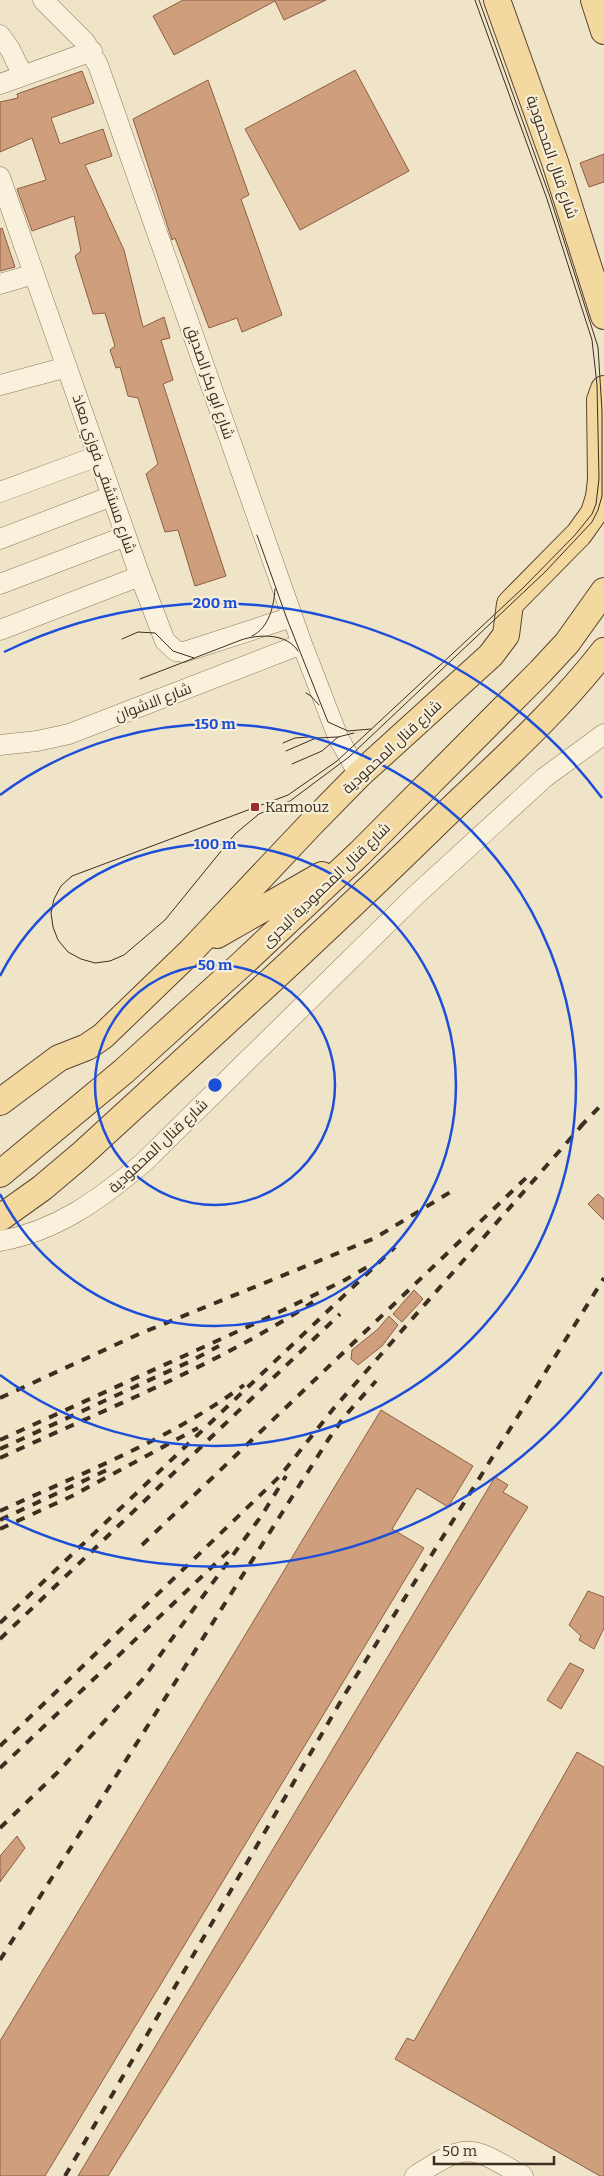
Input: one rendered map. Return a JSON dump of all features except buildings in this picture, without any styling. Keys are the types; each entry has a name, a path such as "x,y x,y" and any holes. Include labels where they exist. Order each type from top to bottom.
{"main road":[{"name":"شارع قنال المحمودية","path":"497,0 554,162 604,316"},
{"path":"594,0 604,31"},
{"name":"شارع قنال المحمودية","path":"0,1102 59,1058 78,1052 96,1042 191,951 359,775 491,655 506,635 510,620 508,611 510,604 579,534 594,514 601,480 600,400 604,389"},
{"name":"شارع قنال المحمودية البحرى","path":"0,1174 124,1071 360,853 567,643 604,590"},
{"name":"شارع قنال المحمودية البحرى","path":"2,1215 42,1188 81,1156 357,901 538,724 604,652"},
{"path":"191,951 360,853"}],"street":[{"name":"شارع ابو بكر الصديق","path":"43,0 92,51 292,617 338,738 359,775"},
{"path":"0,35 10,49 23,76"},
{"path":"0,84 92,51"},
{"name":"شارع مستشفى فوزي معاذ","path":"0,177 140,576 165,641 176,651 191,651"},
{"path":"0,284 34,274"},
{"path":"0,385 67,367"},
{"path":"0,492 98,456"},
{"path":"0,539 112,496"},
{"path":"0,584 126,536"},
{"path":"1,625 140,576"},
{"path":"203,682 191,651 292,617"},
{"name":"شارع الاشوان","path":"0,745 37,741 69,734 302,644"},
{"name":"شارع قنال المحمودية","path":"0,1241 36,1232 59,1222 102,1196 143,1163 416,895 544,778 604,734"},
{"path":"415,2176 445,2157 458,2152 472,2152 485,2155 522,2176"}],"tram line":[{"path":"475,0 547,199 592,340 597,385 599,479 596,504 592,514 575,535 523,588 337,761 288,795 72,876 61,886 54,899 51,913 53,927 58,940 68,952 81,959 95,963 110,961 124,955 165,920 235,834 259,814 290,801 349,757 545,572 592,522 598,510 602,496 602,411 598,347 550,197 479,0"},
{"path":"257,535 287,619 328,722 348,731 371,729"},
{"path":"252,636 263,628 269,616 275,589"},
{"path":"122,639 138,632 155,633 173,651 194,658"},
{"path":"140,679 248,638 264,636 280,638 293,645 298,651"},
{"path":"306,693 319,705"},
{"path":"292,764 322,751 338,737 354,733"},
{"path":"283,743 295,738 308,737"},
{"path":"286,751 316,738 338,737"}],"railway":[{"path":"580,1127 604,1102"},
{"path":"0,1746 280,1476 334,1408 584,1123"},
{"path":"142,1545 527,1177"},
{"path":"0,1398 139,1334 375,1238 457,1188"},
{"path":"0,1623 395,1247"},
{"path":"0,1440 267,1318 345,1280 369,1266"},
{"path":"65,2176 345,1694 604,1278"},
{"path":"0,1458 199,1367 276,1325 313,1302"},
{"path":"0,1639 340,1314"},
{"path":"0,1449 193,1360 219,1346"},
{"path":"0,1960 328,1440 344,1417 376,1381"},
{"path":"0,1511 156,1439 187,1422 244,1385"},
{"path":"0,1529 72,1496 198,1428"},
{"path":"0,1520 109,1469"},
{"path":"0,1828 58,1772 142,1680 262,1515 286,1476"},
{"path":"0,1768 234,1546"}],"place":[{"name":"Karmouz","path":"255,807"}]}
